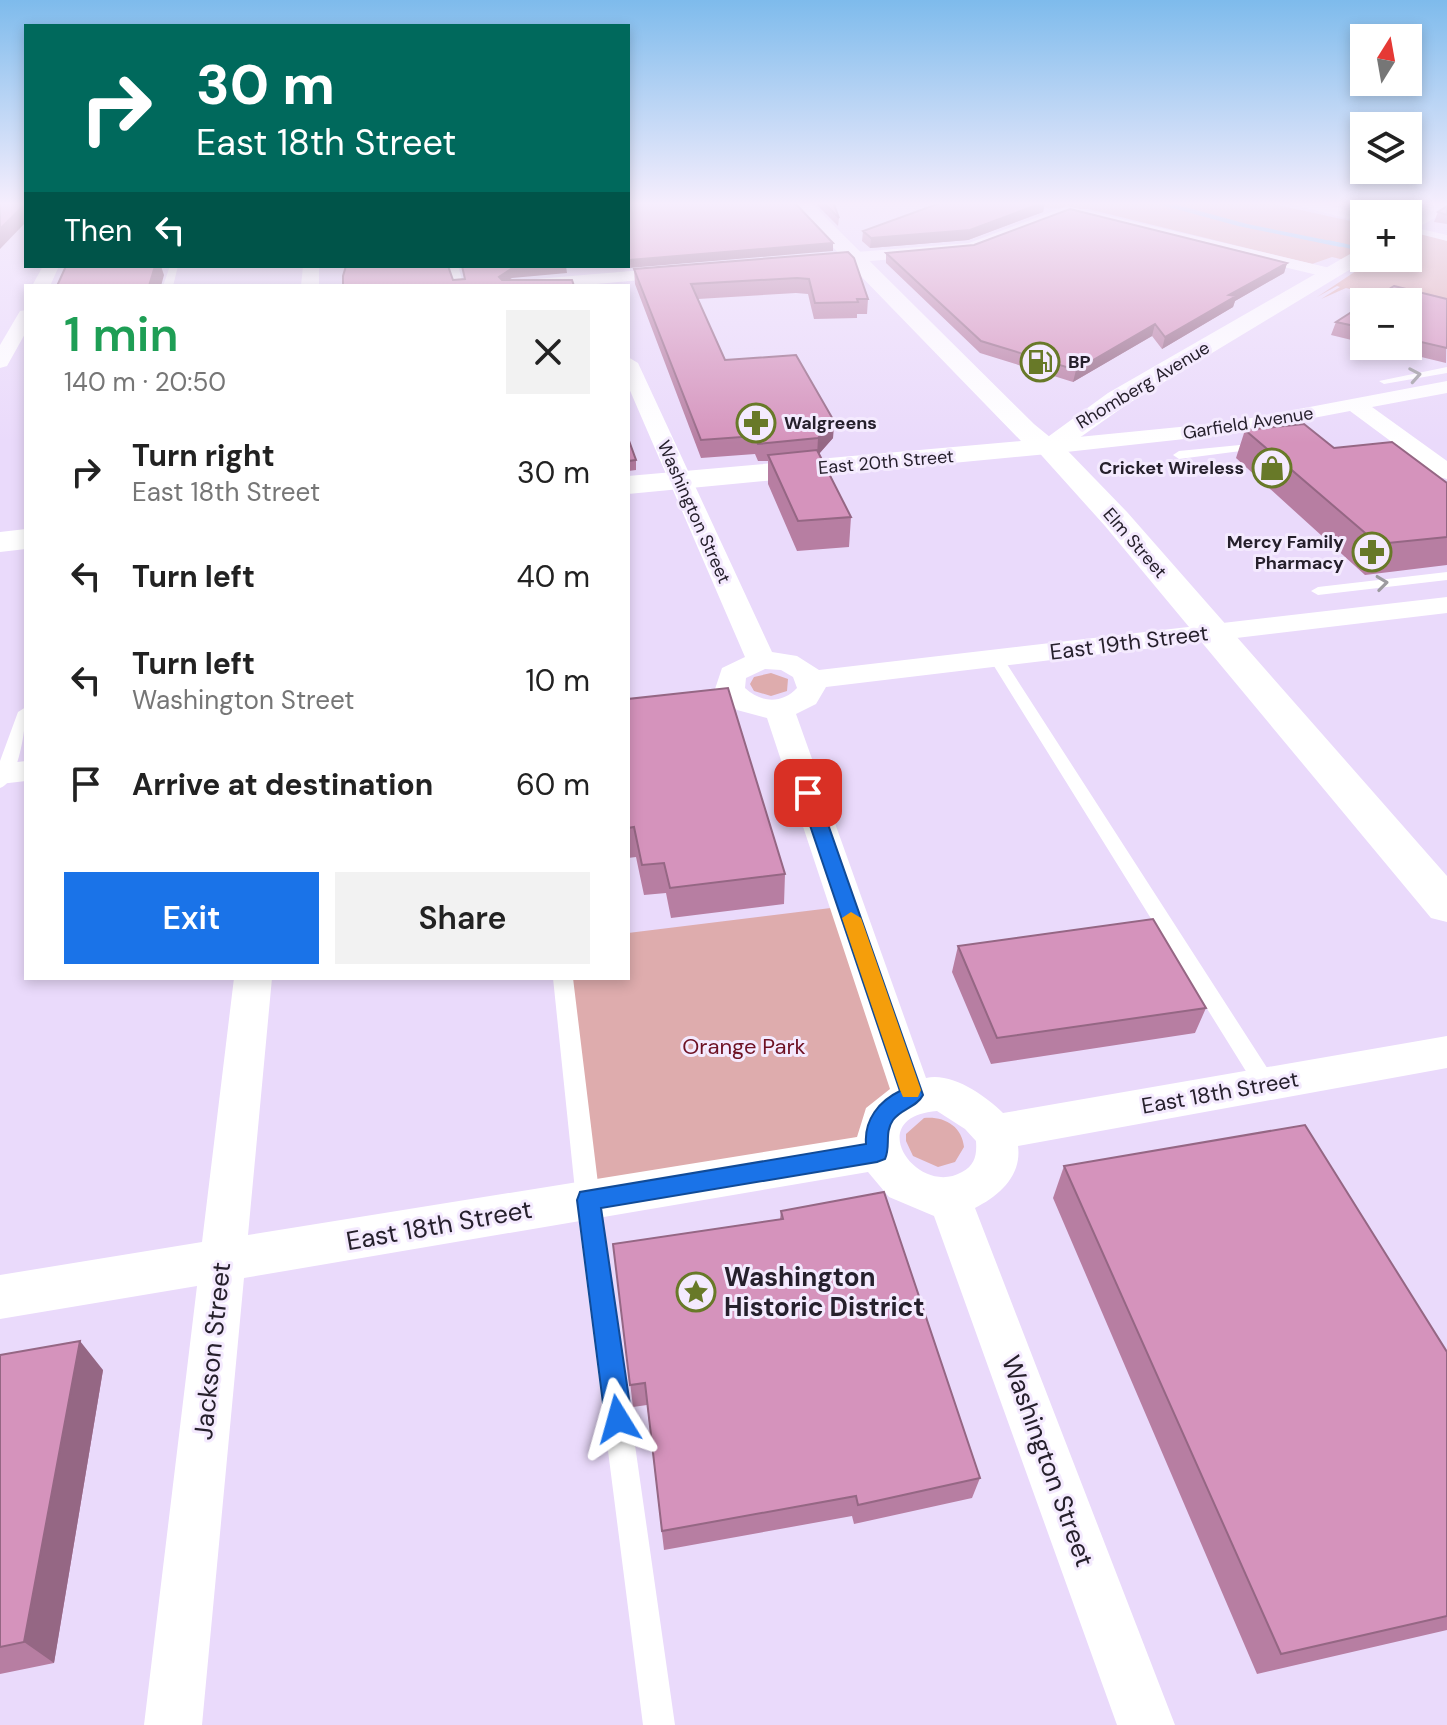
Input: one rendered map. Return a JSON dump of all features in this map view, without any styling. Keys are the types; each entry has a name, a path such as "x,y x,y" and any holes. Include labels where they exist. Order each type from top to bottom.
{"main road":[{"name":"Elm Street","path":"879,282 1024,430 1048,447 1212,632 1447,906"},
{"name":"Rhomberg Avenue","path":"1048,447 1117,399 1313,282"},
{"name":"East 20th Street","path":"630,485 1048,447"},
{"path":"0,542 24,539"}],"street":[{"path":"0,362 18,326"},
{"name":"Washington Street","path":"630,368 761,660"},
{"name":"Garfield Avenue","path":"1048,447 1244,426 1447,387"},
{"path":"1355,405 1447,472"},
{"name":"East 19th Street","path":"811,680 1447,605"},
{"path":"761,660 787,662 806,672 811,680 809,695 779,709 748,705 715,691 732,674 761,660"},
{"path":"779,709 912,1095"},
{"name":"Jackson Street","path":"173,1725 253,980"},
{"name":"East 18th Street","path":"993,1133 1447,1052"},
{"path":"936,1093 959,1100 980,1113 993,1133 998,1154 991,1175 974,1190 949,1197 926,1194 904,1186 888,1170 877,1152 876,1133 882,1117 895,1104 912,1095 936,1093"},
{"name":"East 18th Street","path":"0,1297 877,1152"},
{"name":"Washington Street","path":"949,1197 1146,1725"}],"lane":[{"path":"1384,381 1447,370"},
{"path":"1179,455 1262,445 1261,439 1244,426"},
{"path":"1318,591 1447,576"},
{"path":"996,658 1265,1083"},
{"path":"7,775 24,719"},
{"path":"563,980 588,1200 659,1725"}],"green space":[{"path":"1339,282 1447,282 1447,314 1422,308 1422,288 1346,288 1321,299 1340,287 1317,297"},
{"path":"771,673 788,679 787,691 771,696 754,691 750,684 754,677"},
{"name":"Orange Park","path":"847,906 912,1095 876,1133 588,1200 563,980 630,980 630,933"},
{"path":"924,1118 945,1121 960,1133 964,1147 955,1162 938,1167 913,1156 906,1134"}],"building":[{"path":"59,282 150,282 150,284"},
{"path":"573,282 573,284 343,284"},
{"path":"639,282 718,282 691,284 725,360 796,355 834,421 818,438 758,444 755,436 701,440"},
{"path":"810,282 862,282 868,299 857,299 858,302 815,303"},
{"path":"918,282 1252,282 1229,295 1236,296 1165,337 1155,324 1076,370 981,341"},
{"path":"1422,293 1447,299 1447,348 1422,342"},
{"path":"1350,313 1350,325 1336,322"},
{"path":"1304,424 1334,448 1392,442 1447,483 1447,537 1378,544 1245,430"},
{"path":"630,444 636,460 630,461"},
{"path":"817,450 851,517 798,521 768,455"},
{"path":"728,688 785,874 670,888 664,863 642,865 634,827 630,828 630,699"},
{"path":"1153,919 1206,1008 997,1038 958,946"},
{"path":"1305,1125 1447,1352 1447,1616 1281,1654 1064,1166"},
{"path":"884,1192 980,1478 858,1505 856,1496 662,1531 645,1383 630,1385 613,1244 783,1219 781,1211"},
{"path":"80,1341 24,1642 0,1647 0,1355"}],"slow traffic":[{"path":"851,918 910,1090"}],"place":[{"name":"BP","path":"1040,362"},
{"name":"Walgreens","path":"756,423"},
{"name":"Cricket Wireless","path":"1272,468"},
{"name":"Mercy Family Pharmacy","path":"1372,552"},
{"name":"Washington Historic District","path":"696,1292"}],"route":[{"path":"618,1419 588,1200 877,1152 876,1133 885,1112 912,1095 808,793"}]}
